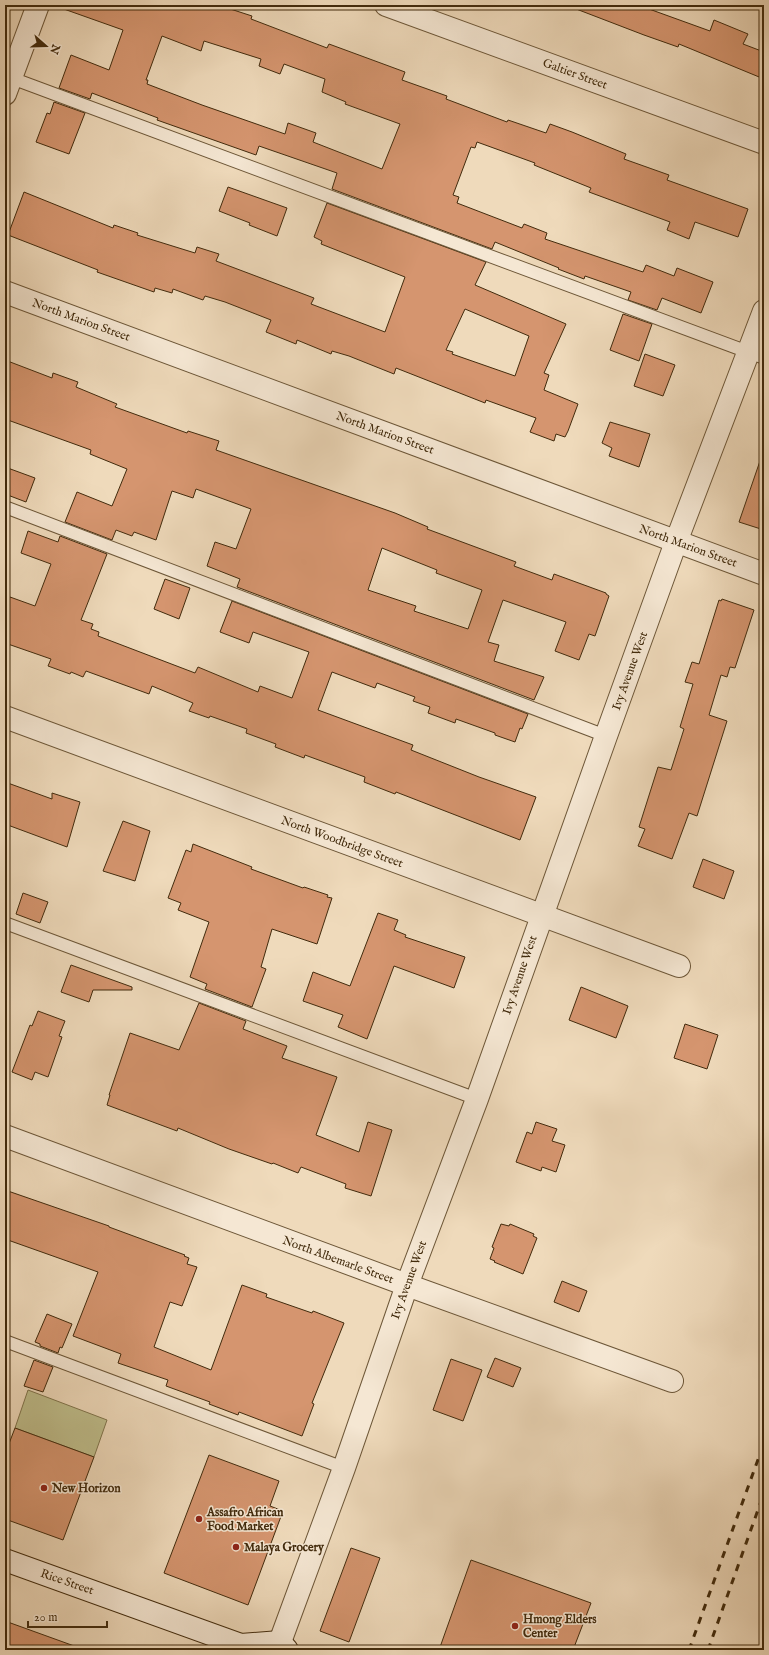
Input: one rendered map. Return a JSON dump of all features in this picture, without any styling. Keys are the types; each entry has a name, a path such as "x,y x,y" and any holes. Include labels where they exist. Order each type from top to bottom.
{"street":[{"path":"7,82 38,5"},
{"name":"Galtier Street","path":"386,5 764,143"},
{"name":"North Marion Street","path":"5,292 764,574"},
{"name":"Ivy Avenue West","path":"284,1646 407,1285 477,1099 541,916 676,542 756,356 764,311"},
{"name":"North Woodbridge Street","path":"5,717 679,966"},
{"name":"North Albemarle Street","path":"5,1136 407,1285 672,1381"},
{"name":"Rice Street","path":"5,1560 244,1647 284,1646"}],"lane":[{"path":"7,82 756,356"},
{"path":"5,507 606,736"},
{"path":"5,923 477,1099"},
{"path":"5,1341 344,1468"}],"shaded area":[{"path":"28,1390 107,1420 94,1457 15,1428"}],"building":[{"path":"61,5 218,5 252,16 251,19 327,48 329,44 405,72 402,80 447,96 446,99 507,122 508,120 546,133 550,124 572,132 626,154 624,159 669,175 667,180 748,209 738,237 695,222 689,239 667,230 670,222 589,192 591,188 534,165 535,163 477,142 475,148 471,147 453,195 459,197 457,203 522,228 524,224 547,233 545,239 643,272 646,265 674,276 677,268 713,282 701,313 662,298 657,310 628,300 631,292 585,276 584,279 495,242 492,249 332,189 337,173 259,146 256,155 157,120 158,118 92,93 90,99 59,88 71,55 109,70 123,30 61,8","holes":["162,36 201,51 204,41 261,59 259,66 280,74 284,64 325,79 322,92 346,102 345,104 400,124 382,169 313,142 316,133 288,123 285,134 147,84 148,80 146,80"]},
{"path":"572,5 638,5 710,31 714,20 748,34 743,44 764,52 764,79 679,44 678,47 571,7"},
{"path":"54,102 85,113 69,154 36,142 47,113 50,114"},
{"path":"228,187 287,208 277,236 249,225 250,223 219,211"},
{"path":"24,192 113,228 114,225 138,233 137,235 195,253 197,247 219,254 216,261 314,298 311,304 385,332 405,277 321,244 322,241 314,237 327,203 486,262 475,285 566,324 544,373 549,375 544,390 578,404 565,437 556,434 554,441 530,432 536,418 486,400 485,403 396,368 394,374 349,356 332,351 331,354 297,340 296,344 266,332 271,320 225,302 205,296 203,300 173,289 172,293 155,288 154,292 97,272 98,270 8,235","holes":["465,309 529,336 515,376 452,354 453,352 446,350"]},
{"path":"623,314 652,324 639,361 610,350"},
{"path":"645,354 675,365 663,396 634,386"},
{"path":"5,360 52,378 53,373 78,382 76,387 117,404 115,407 187,433 188,431 219,441 216,450 395,513 428,527 427,529 516,562 514,566 552,580 554,574 606,593 609,596 595,636 589,634 579,660 555,651 566,622 503,600 488,642 499,645 494,661 544,677 534,700 237,587 240,579 207,566 215,542 236,549 251,509 196,489 193,498 172,491 156,540 134,532 132,536 116,530 112,540 65,522 77,492 112,506 127,469 90,454 91,450 5,419","holes":["382,548 437,570 436,573 482,590 468,629 414,611 416,606 368,590"]},
{"path":"610,422 650,434 639,467 609,456 612,448 602,443"},
{"path":"761,458 764,459 764,530 739,522"},
{"path":"5,467 35,478 26,502 5,494"},
{"path":"28,531 58,542 60,536 107,554 81,620 93,624 91,629 99,632 98,636 195,673 198,667 258,692 260,686 292,698 309,652 253,632 249,643 220,632 232,601 528,714 522,729 520,728 515,742 456,719 455,723 428,713 430,707 413,701 415,697 377,683 375,688 332,672 318,710 413,745 411,750 479,777 536,797 520,840 396,792 395,794 364,782 365,777 305,755 304,758 275,747 276,744 246,733 247,729 210,716 209,718 189,711 193,703 152,686 149,694 86,671 83,677 71,672 70,674 48,666 51,659 5,643 5,610 10,597 35,606 51,564 21,553"},
{"path":"165,579 190,588 179,619 154,609"},
{"path":"722,599 754,610 735,668 730,667 727,677 721,675 709,715 727,721 697,816 689,813 672,859 638,846 645,829 639,827 658,767 671,770 684,729 680,727 693,684 685,682 692,662 699,664 719,600 721,601"},
{"path":"5,782 52,799 52,793 80,802 67,847 5,824"},
{"path":"123,821 150,831 135,881 103,871"},
{"path":"193,844 252,867 251,869 303,888 304,887 328,895 327,897 332,898 317,944 272,929 261,967 266,969 252,1007 205,989 207,984 190,977 209,922 178,910 181,903 168,898 186,850 191,852"},
{"path":"703,859 734,871 724,899 693,887"},
{"path":"23,893 48,902 40,923 16,914"},
{"path":"378,913 398,920 394,930 406,935 405,937 465,957 454,988 394,966 367,1039 338,1027 343,1015 303,1001 313,972 350,986"},
{"path":"71,965 132,987 132,990 93,990 89,1002 61,992"},
{"path":"581,987 628,1006 616,1038 569,1020"},
{"path":"199,1003 246,1021 243,1029 287,1046 282,1058 337,1077 316,1135 359,1152 368,1122 392,1130 371,1196 345,1188 346,1184 301,1167 298,1173 273,1163 272,1164 229,1149 178,1128 177,1131 107,1105 130,1033 179,1050"},
{"path":"38,1011 65,1021 59,1036 62,1037 48,1077 35,1072 32,1080 12,1072 30,1025 32,1026"},
{"path":"685,1024 718,1035 707,1069 674,1058"},
{"path":"536,1122 557,1129 552,1141 565,1145 556,1172 542,1167 541,1171 516,1162 527,1132 532,1134"},
{"path":"5,1190 109,1226 185,1255 184,1256 189,1258 187,1264 197,1267 182,1306 170,1302 154,1347 211,1370 242,1285 267,1294 266,1297 312,1313 313,1311 344,1323 312,1403 314,1404 302,1436 239,1412 238,1415 209,1404 210,1402 166,1386 168,1380 118,1363 121,1354 73,1336 98,1272 5,1239"},
{"path":"501,1224 509,1226 510,1224 534,1234 533,1236 537,1238 523,1274 490,1259 494,1248 492,1247"},
{"path":"562,1281 587,1291 579,1312 554,1302"},
{"path":"47,1314 72,1324 62,1348 60,1347 58,1353 40,1346 40,1344 35,1342"},
{"path":"495,1358 521,1368 513,1387 487,1377"},
{"path":"451,1359 482,1370 463,1421 433,1410"},
{"path":"34,1360 53,1367 43,1392 24,1386"},
{"name":"New Horizon","path":"15,1428 94,1457 63,1540 5,1519 5,1454"},
{"name":"Malaya Grocery","path":"209,1455 279,1481 270,1506 283,1511 248,1605 164,1573"},
{"path":"351,1548 380,1558 349,1642 320,1631"},
{"name":"Hmong Elders Center","path":"471,1560 591,1603 573,1650 439,1650"},
{"path":"5,1621 77,1647 77,1650 5,1650"}],"railway":[{"path":"689,1650 764,1443"},
{"path":"708,1650 764,1493"}],"place":[{"name":"New Horizon","path":"44,1488"},
{"name":"Assafro African Food Market","path":"199,1519"},
{"name":"Malaya Grocery","path":"236,1547"},
{"name":"Hmong Elders Center","path":"515,1626"}]}
